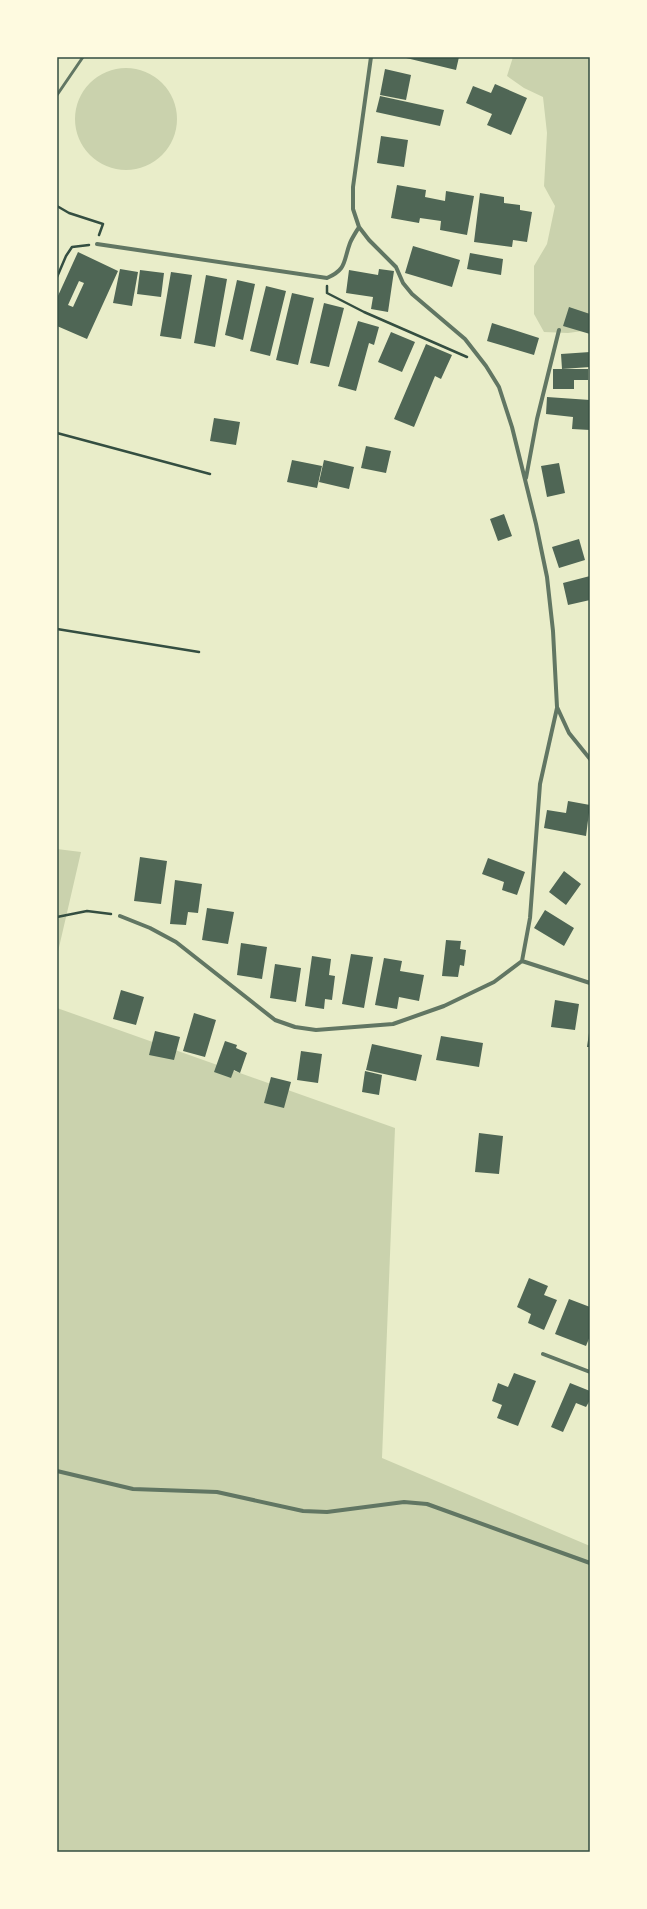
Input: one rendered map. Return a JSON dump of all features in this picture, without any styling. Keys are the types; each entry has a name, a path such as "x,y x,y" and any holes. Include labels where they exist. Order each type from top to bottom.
{"street":[{"path":"120,916 150,928 176,942 275,1020 295,1027 316,1030 393,1024 444,1006 494,982 522,961 530,918 540,784 557,707 553,631 547,577 526,481 512,427 499,387 486,366 465,339 412,294 403,283 396,267 369,240 359,227 353,209 353,186 371,57"},
{"path":"97,244 327,278 337,273 345,266 351,242 359,227"},
{"path":"526,481 537,419 559,330"},
{"path":"557,707 569,733 590,759"},
{"path":"522,961 590,983"},
{"path":"542,1354 590,1372"},
{"path":"57,1471 133,1489 217,1492 304,1511 327,1512 404,1502 427,1504 590,1563"}],"lane":[{"path":"57,95 83,57"}],"path":[{"path":"57,206 69,213 103,224 97,244 72,247 66,256 57,277"},
{"path":"327,278 327,293 364,312 486,366"},
{"path":"57,433 210,474"},
{"path":"57,629 199,652"},
{"path":"57,917 86,910 120,916"}],"green space":[{"path":"513,57 590,57 590,330 568,333 544,332 534,314 534,266 547,244 555,206 544,186 547,133 543,97 524,88 507,76"},
{"path":"126,68 136,69 155,76 169,90 176,109 176,129 169,148 155,162 136,169 126,170 116,169 97,162 83,148 76,129 75,119 76,109 83,90 97,76 116,69"},
{"path":"57,849 81,852 57,956"},
{"path":"57,1008 395,1128 382,1458 590,1546 590,1852 57,1852"}],"building":[{"path":"402,57 459,57 456,70"},
{"path":"385,69 411,75 406,100 380,95"},
{"path":"495,84 527,98 511,135 487,125 492,114 466,103 473,86 491,93"},
{"path":"380,96 444,110 440,126 376,112"},
{"path":"381,136 408,140 404,167 377,163"},
{"path":"397,185 426,190 425,197 445,201 446,191 474,196 467,235 440,230 441,221 420,218 419,223 391,218"},
{"path":"480,193 504,197 504,203 520,205 520,210 532,212 527,242 513,240 512,247 474,242"},
{"path":"413,246 460,260 452,287 405,273"},
{"path":"78,252 118,271 87,339 57,326 57,298","holes":["79,281 84,283 73,307 68,305"]},
{"path":"470,253 503,259 501,275 467,269"},
{"path":"120,269 138,272 132,306 113,303"},
{"path":"379,269 394,271 388,312 371,309 373,297 346,293 349,270 378,275"},
{"path":"140,270 164,273 161,297 137,294"},
{"path":"171,272 192,275 181,339 160,336"},
{"path":"206,275 227,279 215,347 194,343"},
{"path":"237,280 255,284 243,340 225,335"},
{"path":"266,286 286,291 270,356 250,351"},
{"path":"292,293 314,298 298,365 276,360"},
{"path":"324,303 344,308 329,367 310,363"},
{"path":"569,307 590,314 590,334 563,326"},
{"path":"358,321 379,327 374,345 369,343 356,391 338,386"},
{"path":"492,323 539,338 534,355 487,341"},
{"path":"391,332 415,342 402,372 378,362"},
{"path":"426,344 452,355 441,379 435,376 414,427 394,419"},
{"path":"590,352 590,367 562,369 561,354"},
{"path":"553,369 588,369 588,380 574,380 574,389 553,389"},
{"path":"547,397 590,400 590,430 572,429 573,417 546,414"},
{"path":"214,418 240,422 236,445 210,441"},
{"path":"366,446 391,451 386,473 361,468"},
{"path":"292,460 322,466 317,488 287,482"},
{"path":"324,460 354,467 349,489 319,482"},
{"path":"559,463 565,493 547,497 541,466"},
{"path":"504,514 512,536 498,541 490,519"},
{"path":"579,539 585,560 559,568 552,547"},
{"path":"590,576 590,600 568,605 563,583"},
{"path":"568,801 590,805 586,836 544,828 547,810 566,813"},
{"path":"140,857 167,861 161,904 134,901"},
{"path":"488,858 525,872 517,895 502,890 504,882 482,874"},
{"path":"564,871 581,884 566,905 549,892"},
{"path":"175,880 202,884 198,913 188,912 186,925 170,924"},
{"path":"207,908 234,912 228,944 202,940"},
{"path":"545,910 574,928 564,946 534,928"},
{"path":"446,940 461,941 460,949 466,950 464,966 460,965 458,977 442,976"},
{"path":"241,943 267,947 262,979 237,975"},
{"path":"351,954 373,957 364,1008 342,1004"},
{"path":"312,956 331,959 329,975 335,976 332,1000 325,999 324,1009 305,1006"},
{"path":"384,958 402,961 400,971 424,975 419,1001 399,997 397,1009 375,1005"},
{"path":"275,964 301,968 296,1002 270,998"},
{"path":"121,990 144,997 136,1025 113,1019"},
{"path":"555,1000 579,1004 575,1030 551,1027"},
{"path":"194,1013 216,1020 205,1057 183,1051"},
{"path":"155,1031 180,1037 174,1060 149,1055"},
{"path":"589,1033 590,1047 587,1047"},
{"path":"441,1036 483,1043 479,1067 436,1060"},
{"path":"225,1041 237,1045 236,1048 247,1053 240,1073 234,1070 231,1078 214,1072"},
{"path":"372,1044 422,1055 416,1081 366,1070"},
{"path":"301,1051 322,1054 318,1083 297,1080"},
{"path":"365,1071 382,1075 379,1095 362,1092"},
{"path":"271,1077 291,1082 284,1108 264,1103"},
{"path":"479,1133 503,1136 499,1174 475,1172"},
{"path":"529,1278 548,1286 544,1295 557,1300 544,1330 528,1323 531,1314 517,1307"},
{"path":"569,1299 590,1307 590,1336 586,1346 555,1334"},
{"path":"514,1373 536,1381 518,1426 497,1418 502,1405 492,1401 498,1383 508,1387"},
{"path":"570,1383 590,1391 590,1400 586,1407 576,1403 563,1432 551,1427"}]}
